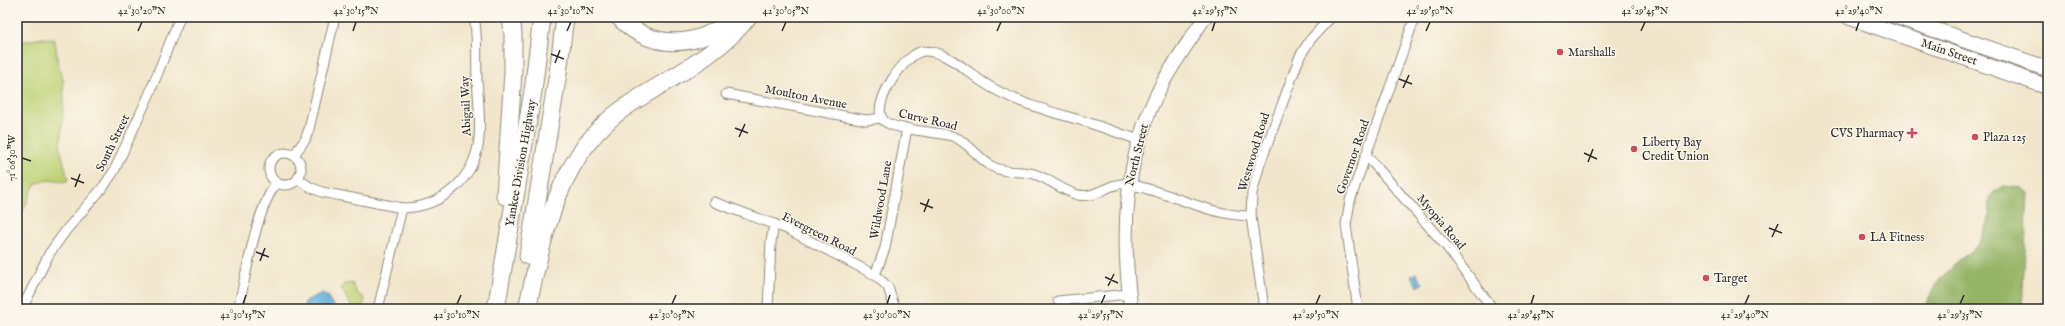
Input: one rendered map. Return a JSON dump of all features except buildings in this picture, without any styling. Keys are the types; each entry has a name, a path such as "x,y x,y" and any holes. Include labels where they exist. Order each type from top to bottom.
{"highway":[{"path":"495,309 512,114 513,48 510,17"},
{"name":"Yankee Division Highway","path":"495,309 520,169 542,17"},
{"name":"Yankee Division Highway","path":"519,309 548,135 564,17"},
{"path":"619,17 629,27 645,36 674,42 695,40 712,33 733,17"},
{"path":"527,309 549,218 562,185 589,142 608,121 624,108 688,69 717,48 734,33 748,17"}],"main road":[{"name":"Main Street","path":"1850,17 2048,87"},
{"name":"Main Street","path":"1902,18 2048,69"}],"street":[{"name":"South Street","path":"22,309 42,266 52,250 67,229 100,191 114,171 149,95 180,17"},
{"path":"294,156 307,136 335,17"},
{"name":"Abigail Way","path":"298,179 310,187 322,192 402,208 422,206 448,194 462,181 475,156 479,129 474,17"},
{"name":"North Street","path":"1131,309 1125,232 1129,185 1139,140 1146,118 1163,82 1205,17"},
{"name":"Westwood Road","path":"1264,309 1251,216 1252,193 1255,179 1295,66 1310,40 1331,17"},
{"name":"Governor Road","path":"1358,309 1346,220 1350,202 1415,17"},
{"name":"Curve Road","path":"1139,140 1020,102 999,92 944,57 927,51 913,55 898,72 885,94 880,111 882,118 886,122 956,138 982,160 995,168 1004,171 1033,174 1078,195 1086,196 1097,193 1113,184 1129,185 1212,210 1238,216 1251,216"},
{"name":"Moulton Avenue","path":"726,94 866,120 882,118"},
{"name":"Wildwood Lane","path":"875,275 885,248 907,128"},
{"path":"282,153 294,156 300,162 301,168 298,179 288,185 276,183 269,174 268,169 271,161 282,153"},
{"name":"Myopia Road","path":"1366,155 1447,247 1493,309"},
{"path":"238,309 260,220 268,196 276,183"},
{"name":"Evergreen Road","path":"714,202 774,224 875,275 888,287 895,309"},
{"path":"378,309 402,208"},
{"path":"768,309 771,242 774,224"},
{"path":"1058,301 1129,294"}],"green space":[{"path":"44,38 55,40 58,65 63,79 64,99 60,148 68,179 67,182 48,180 35,184 17,224 17,42"},
{"path":"2003,186 2022,188 2028,193 2022,309 1924,309 1935,286 1942,277 1952,266 1978,245 1989,220 1990,199 1993,193"},
{"path":"352,283 357,293 365,299 363,306 359,309 351,306 341,288 344,284"}],"water":[{"path":"1416,273 1423,283 1418,287 1411,276"},
{"path":"322,293 327,295 335,309 304,309 305,301"}],"place":[{"name":"Marshalls","path":"1560,52"},
{"name":"CVS Pharmacy","path":"1912,133"},
{"name":"Plaza 125","path":"1975,137"},
{"name":"Liberty Bay Credit Union","path":"1634,149"},
{"name":"LA Fitness","path":"1862,237"},
{"name":"Target","path":"1706,278"}]}
